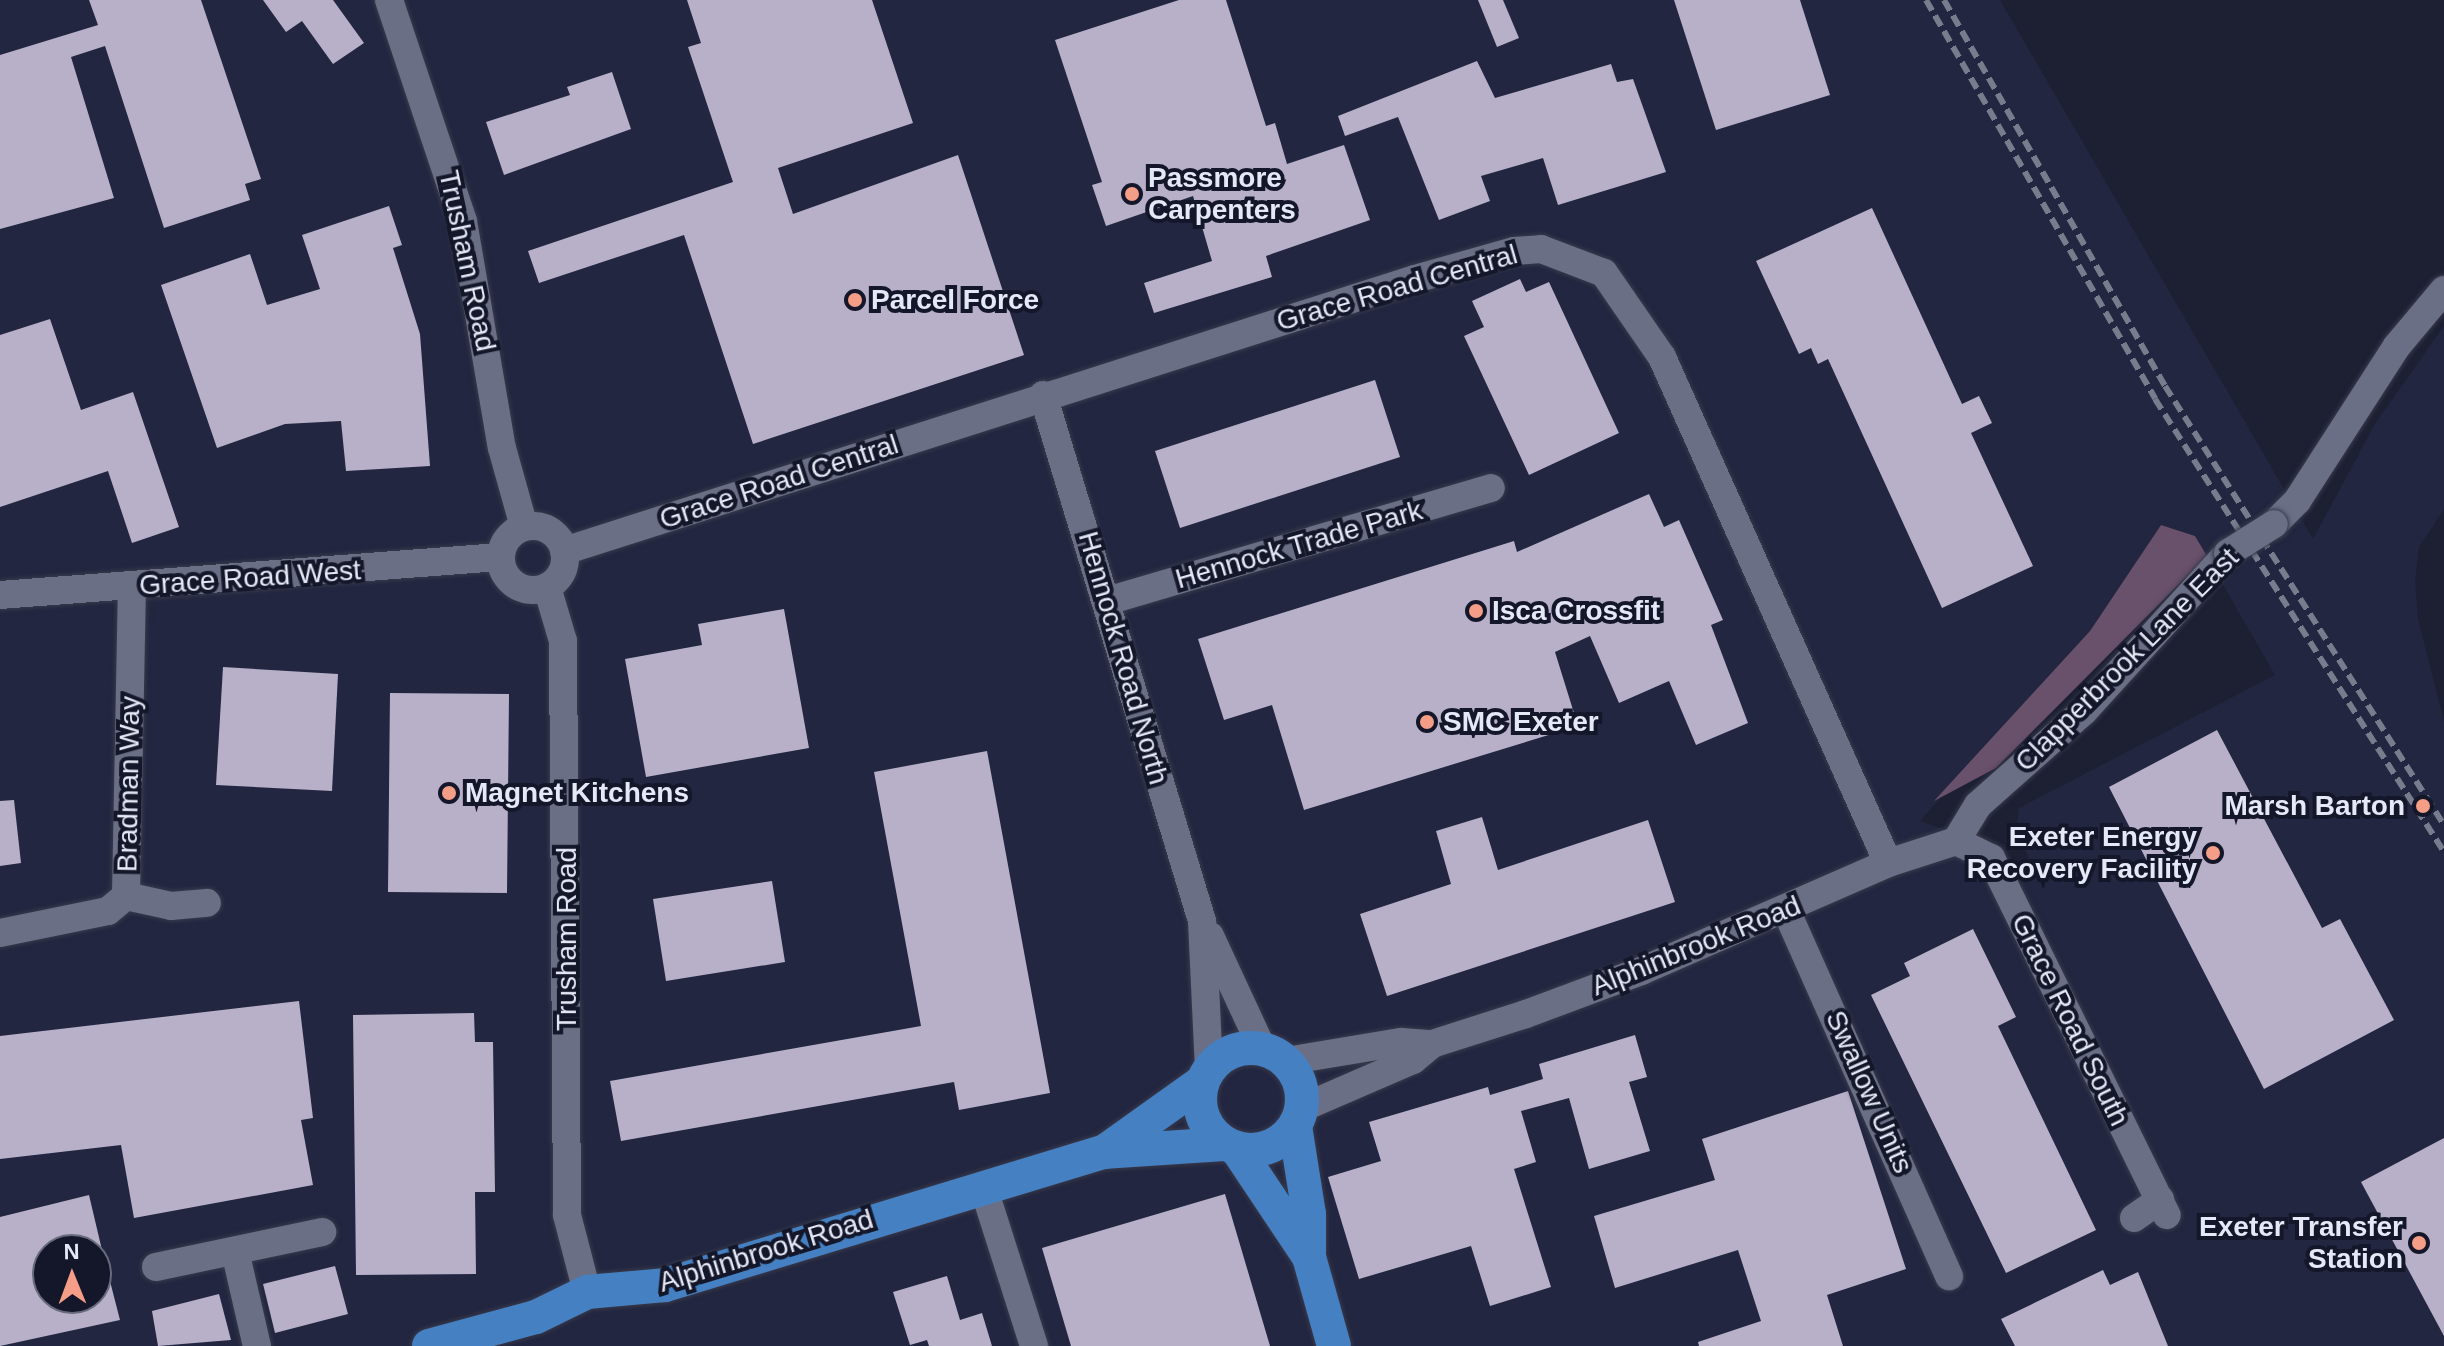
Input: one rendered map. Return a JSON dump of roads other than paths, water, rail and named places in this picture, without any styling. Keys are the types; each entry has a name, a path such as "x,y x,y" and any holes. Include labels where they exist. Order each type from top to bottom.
{"main road":[{"path":"1309,1257 1232,1146 1206,1124 1205,1076 1238,1049 1274,1055 1300,1083 1298,1117 1309,1214 1309,1257 1334,1346"},
{"name":"Alphinbrook Road","path":"1104,1152 1205,1076"},
{"path":"1232,1146 1263,1149 1298,1117"},
{"name":"Alphinbrook Road","path":"429,1346 536,1317 587,1292 665,1285 983,1186 1104,1152 1232,1146"}],"street":[{"name":"Trusham Road","path":"389,0 463,221 502,448 524,527"},
{"name":"Grace Road Central","path":"564,551 1043,395 1514,251 1541,249 1568,256 1604,273 1636,311 1662,357 1888,863"},
{"name":"Clapperbrook Lane East","path":"1956,841 1978,805 2084,711 2228,553 2274,524 2297,501 2397,346 2444,290"},
{"name":"Hennock Road North","path":"1043,395 1202,921 1274,1055"},
{"name":"Hennock Trade Park","path":"1107,601 1491,488"},
{"path":"524,527 546,529 564,551 564,566 547,587 519,587 503,572 500,557 506,540 524,527"},
{"name":"Grace Road West","path":"0,595 500,557"},
{"name":"Bradman Way","path":"0,933 108,911 126,896 132,586"},
{"name":"Trusham Road","path":"547,587 563,641 567,1215 587,1292"},
{"name":"Alphinbrook Road","path":"1298,1117 1413,1060 1432,1044 1602,986 1786,910 1888,863 1956,841"},
{"name":"Grace Road South","path":"1956,841 1991,858 2163,1208 2134,1218"},
{"path":"126,896 171,906 207,903"},
{"name":"Swallow Units","path":"1786,910 1949,1276"},
{"name":"Hennock Road North","path":"1202,921 1211,1031 1205,1076"},
{"name":"Alphinbrook Road","path":"1274,1055 1401,1042 1432,1044"},
{"path":"983,1186 1034,1346"},
{"path":"156,1267 322,1232"},
{"path":"235,1251 257,1346"}],"railway":[{"path":"1926,0 2155,399 2444,852"},
{"path":"1944,0 2165,386 2444,825"}],"place":[{"name":"Passmore Carpenters","path":"1132,194"},
{"name":"Parcel Force","path":"855,300"},
{"name":"Isca Crossfit","path":"1476,611"},
{"name":"SMC Exeter","path":"1427,722"},
{"name":"Magnet Kitchens","path":"449,793"},
{"name":"Marsh Barton","path":"2423,806"},
{"name":"Exeter Energy Recovery Facility","path":"2213,853"},
{"name":"Exeter Transfer Station","path":"2419,1243"}]}
